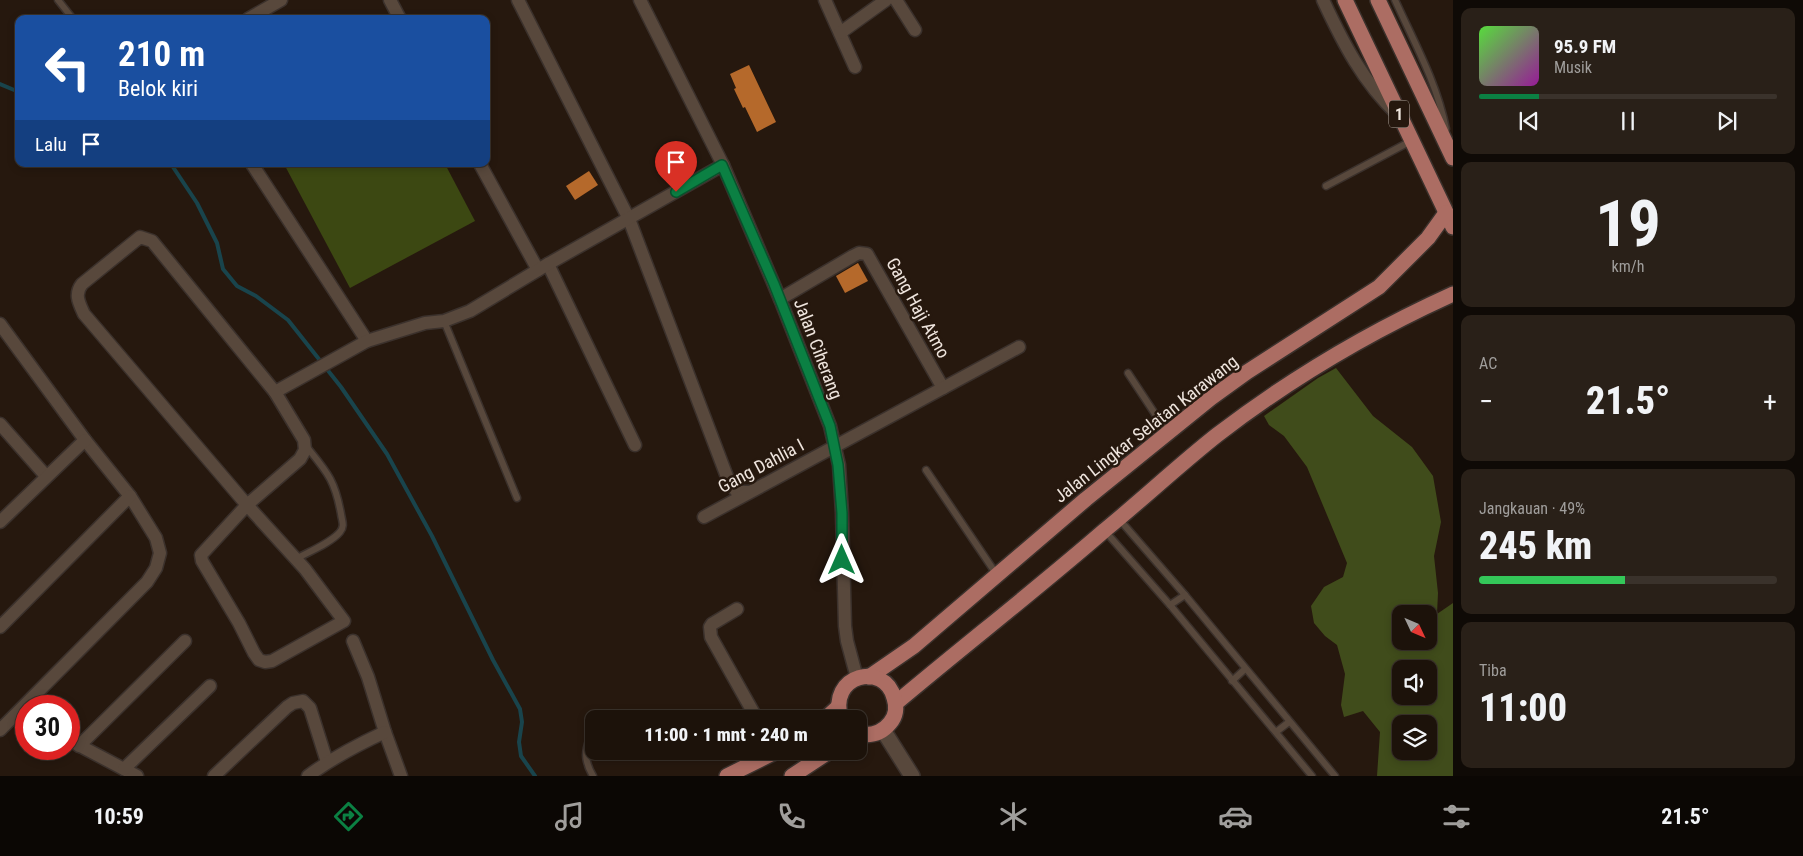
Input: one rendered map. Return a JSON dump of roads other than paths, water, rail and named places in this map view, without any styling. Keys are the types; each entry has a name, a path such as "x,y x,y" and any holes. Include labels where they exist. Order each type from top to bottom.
{"main road":[{"name":"1","path":"1345,0 1453,228"},
{"name":"1","path":"1378,0 1451,155"},
{"name":"Jalan Lingkar Selatan Karawang","path":"839,710 839,696 846,685 863,677 914,646 1167,432 1247,372 1379,287 1428,238 1446,213"},
{"path":"896,703 1218,435 1302,375 1375,331 1453,294"},
{"path":"863,677 879,679 888,685 896,703 893,718 883,730 875,734 867,734"},
{"path":"883,730 912,776"},
{"path":"727,776 758,760"},
{"path":"792,776 816,760"}],"street":[{"path":"255,15 281,0"},
{"path":"390,0 398,15"},
{"path":"518,0 629,219 729,482 737,492 749,492"},
{"name":"Jalan Ciherang","path":"640,0 722,165 780,299 830,426 838,465 842,513 845,626 847,641 863,677"},
{"path":"825,0 856,67"},
{"path":"840,33 886,0"},
{"path":"896,0 915,30"},
{"path":"1323,0 1360,71 1379,97 1401,118"},
{"path":"275,392 367,340 425,323 444,321 470,311 722,165"},
{"path":"254,167 367,340"},
{"path":"482,167 543,267 635,445"},
{"path":"306,446 300,458 248,505 203,552 201,558 254,653 259,660 265,662 272,661 344,621 296,558 248,505 84,314 78,300 78,290 140,237 152,242 275,392 302,435 306,446"},
{"name":"Gang Haji Atmo","path":"780,299 853,256 860,253 867,254 943,388"},
{"path":"0,324 130,496 156,538 160,553 156,568 147,582 41,695"},
{"name":"Gang Dahlia I","path":"704,517 1019,347"},
{"path":"0,424 5,440 46,476"},
{"path":"0,522 46,476 86,440"},
{"path":"0,627 130,496"},
{"path":"737,609 712,624 710,627 711,637 752,710"},
{"path":"80,737 185,641"},
{"path":"352,641 368,677 401,776"},
{"path":"124,769 210,686"},
{"path":"214,776 287,707 298,701 303,701 310,708 326,762"},
{"path":"0,730 15,720"},
{"path":"308,776 326,762 385,732"},
{"path":"80,746 137,776"}],"lane":[{"path":"58,0 70,15"},
{"path":"1395,0 1431,79 1442,113 1451,155"},
{"path":"1326,186 1412,142"},
{"path":"444,321 518,498"},
{"path":"1128,374 1167,432"},
{"path":"296,558 336,536 344,526 338,495 330,475 306,446"},
{"path":"926,470 998,574"},
{"path":"1119,518 1335,776"},
{"path":"1105,531 1170,605 1312,776"},
{"path":"1170,605 1185,595"},
{"path":"1232,681 1245,669"},
{"path":"1276,732 1289,722"},
{"path":"586,760 593,776"}],"waterway":[{"path":"0,84 15,90"},
{"path":"173,167 197,203 217,243 223,269 237,286 256,296 288,320 341,387 387,454 432,536 493,660 520,709 522,722 519,742 521,756 535,776"}]}
